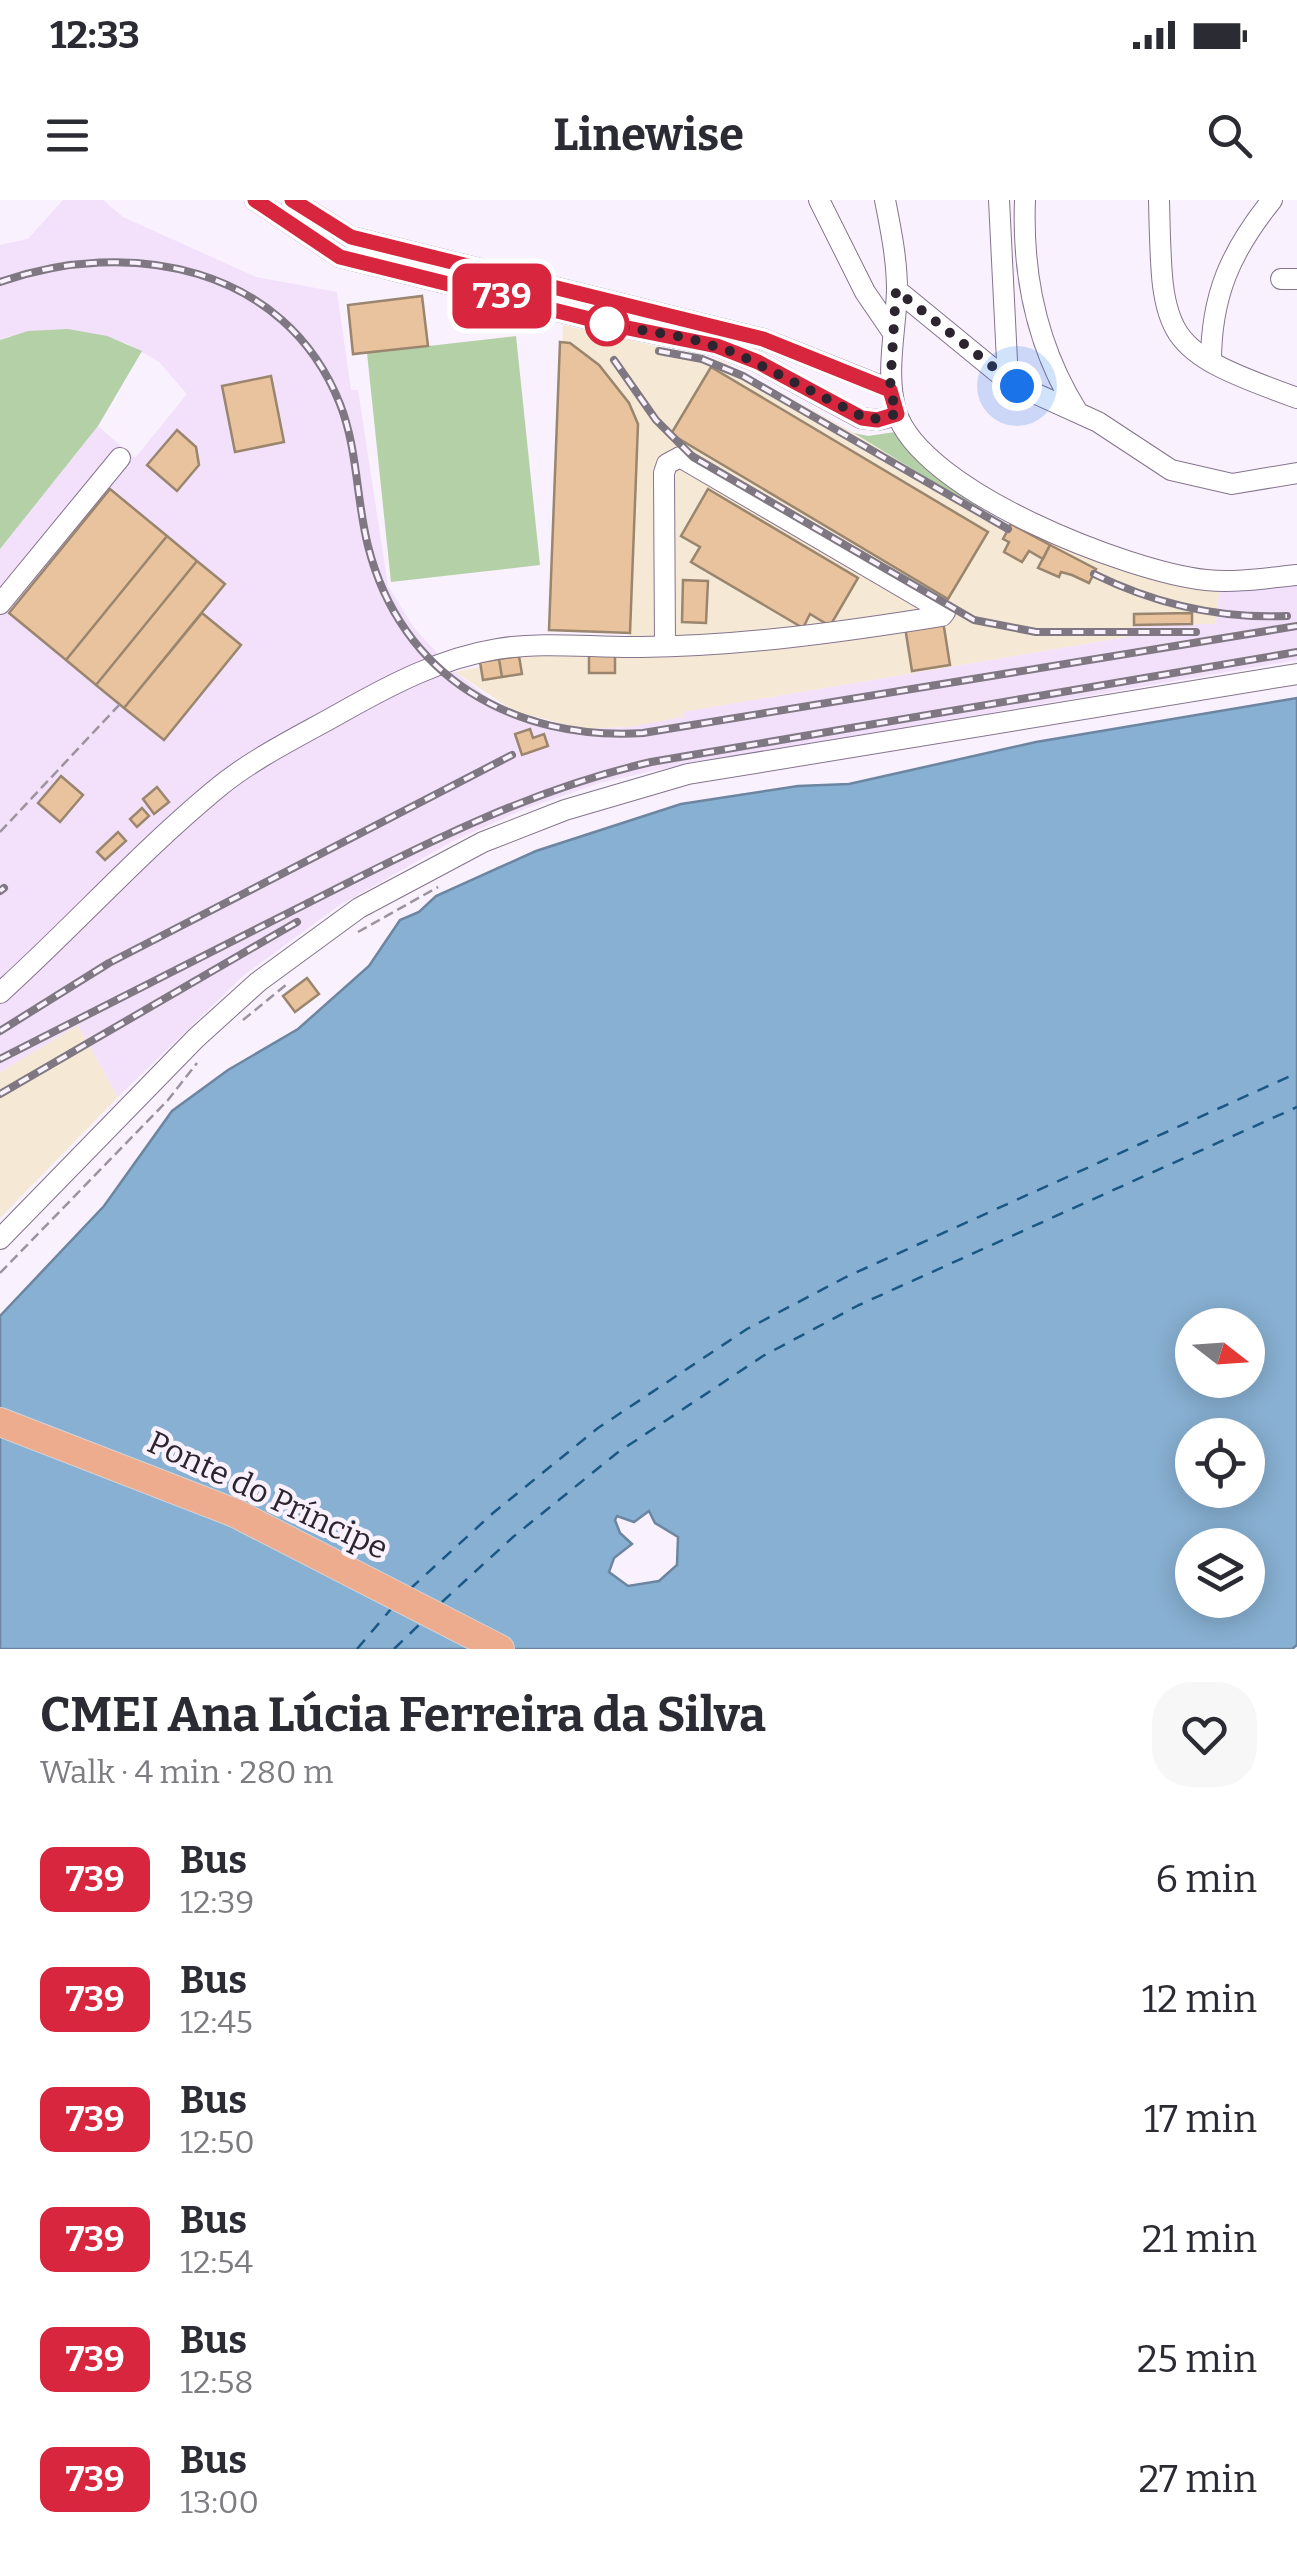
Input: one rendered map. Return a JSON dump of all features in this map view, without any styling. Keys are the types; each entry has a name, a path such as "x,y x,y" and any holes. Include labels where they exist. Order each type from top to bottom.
{"main road":[{"name":"Ponte do Príncipe","path":"0,1422 252,1521 500,1649"},
{"name":"Ponte do Príncipe","path":"0,1439 228,1528 467,1649"}],"street":[{"path":"255,200 340,257 717,346 758,362 862,418 877,420 897,414"},
{"path":"292,200 351,237 763,339 890,390"},
{"path":"819,200 864,292 893,333"},
{"path":"885,200 896,290 890,390 897,414 912,438 954,476 1002,509 1046,530 1190,578 1224,581 1297,575"},
{"path":"999,200 1008,381"},
{"path":"1025,200 1028,276 1037,325 1050,362 1078,412"},
{"path":"1159,200 1160,281 1166,314 1181,341 1211,362 1297,398"},
{"path":"1211,362 1219,286 1261,200"},
{"path":"1252,224 1272,200"},
{"path":"493,294 497,272"},
{"path":"896,290 1008,381 1078,412 1148,458 1190,478 1232,484 1297,473"},
{"path":"0,993 214,790 252,763 386,687 436,666 496,649 664,646 842,632 942,616 945,612 680,457 667,464 664,473 664,646"},
{"path":"0,604 120,458"},
{"path":"0,1239 196,1038 258,982 359,908 483,842 565,810 688,774 1297,674"}],"path":[{"path":"0,832 120,704"},
{"path":"352,936 449,881"},
{"path":"240,1023 293,978"},
{"path":"0,1273 168,1100 206,1054"}],"shaded area":[{"path":"63,200 103,200 123,217 256,277 337,292 351,390 358,390 388,586 414,628 455,672 493,701 536,720 583,729 630,727 683,717 683,712 1133,636 1134,625 1216,624 1220,586 1297,584 1297,660 656,770 600,783 525,809 453,841 340,905 244,975 118,1097 78,1025 0,1072 0,549 98,426 135,458 187,394 159,362 126,343 9,336 0,340 0,245 28,239"},
{"path":"563,325 722,361 854,433 995,520 1220,586 1216,624 1135,625 1133,636 684,712 684,717 630,727 583,729 514,711 455,672 480,667 480,662 519,656 628,654 629,633 549,630"},
{"path":"78,1025 118,1097 0,1218 0,1072"}],"green space":[{"path":"68,329 107,336 142,351 98,426 0,549 0,340 28,331"},
{"path":"516,336 540,565 391,582 367,353"},
{"path":"895,432 923,461 995,520 854,433 868,436"}],"water":[{"path":"1297,698 1297,1645 1292,1649 0,1649 0,1316 104,1206 172,1111 228,1070 298,1029 369,966 400,920 419,912 436,896 536,851 681,804 798,786 849,784 1036,742","holes":["649,1511 655,1523 678,1537 677,1565 659,1581 628,1586 609,1572 614,1558 632,1544 620,1533 615,1520 617,1516 634,1522"]}],"building":[{"path":"422,296 428,346 353,354 348,305"},
{"path":"560,342 570,343 599,365 629,403 638,424 630,633 549,630"},
{"path":"711,367 988,532 948,599 671,434"},
{"path":"271,376 284,442 235,452 222,386"},
{"path":"177,430 196,447 199,465 177,491 147,465"},
{"path":"110,489 167,536 66,660 9,613"},
{"path":"708,489 858,578 830,626 810,614 803,628 691,562 700,547 681,536"},
{"path":"1011,524 1050,545 1043,559 1029,551 1022,562 1004,552 1009,542 1003,539"},
{"path":"167,536 197,561 96,685 66,660"},
{"path":"1050,545 1096,569 1089,583 1038,568"},
{"path":"197,561 225,584 124,708 96,685"},
{"path":"683,580 708,581 706,623 682,622"},
{"path":"202,613 241,645 164,740 124,708"},
{"path":"1192,613 1192,624 1134,625 1134,614"},
{"path":"943,621 950,665 912,671 905,627"},
{"path":"589,654 615,654 615,673 589,673"},
{"path":"519,656 522,674 502,677 499,659"},
{"path":"499,659 502,677 483,680 480,662"},
{"path":"530,729 533,738 544,734 548,746 522,755 515,734"},
{"path":"61,776 83,795 60,822 38,803"},
{"path":"157,787 169,802 154,814 143,799"},
{"path":"142,808 149,816 137,827 130,819"},
{"path":"118,832 126,841 105,860 97,852"},
{"path":"307,978 319,994 295,1012 283,996"}],"ferry route":[{"path":"410,1589 493,1513 598,1428 747,1329 846,1277 1297,1073"},
{"path":"442,1602 513,1537 617,1453 763,1356 859,1305 1297,1107"},
{"path":"357,1649 391,1609"},
{"path":"394,1649 422,1622"}],"railway":[{"path":"0,282 49,269 100,263 150,264 198,274 242,292 282,320 315,357 340,404 350,439 368,546 384,592 407,632 436,665 470,692 508,712 550,726 596,733 643,733 1297,626"},
{"path":"659,351 702,359 743,376 1008,529"},
{"path":"614,360 656,420 693,457 974,620 1036,632 1196,632"},
{"path":"1094,574 1140,594 1188,607 1237,615 1287,616"},
{"path":"0,1059 432,841 517,804 605,774 651,762 1297,652"},
{"path":"0,1031 109,963 512,755"},
{"path":"0,891 4,888"},
{"path":"0,1094 297,922"}],"bus line":[{"name":"739","path":"255,200 340,257 618,326 717,346 758,362 862,418 877,420 897,414 890,390 823,366 773,342 351,237 329,227 292,200"}],"route":[{"path":"607,324 717,346 758,362 852,414 869,420 884,419 897,414 890,390 896,290 1017,386"}]}
